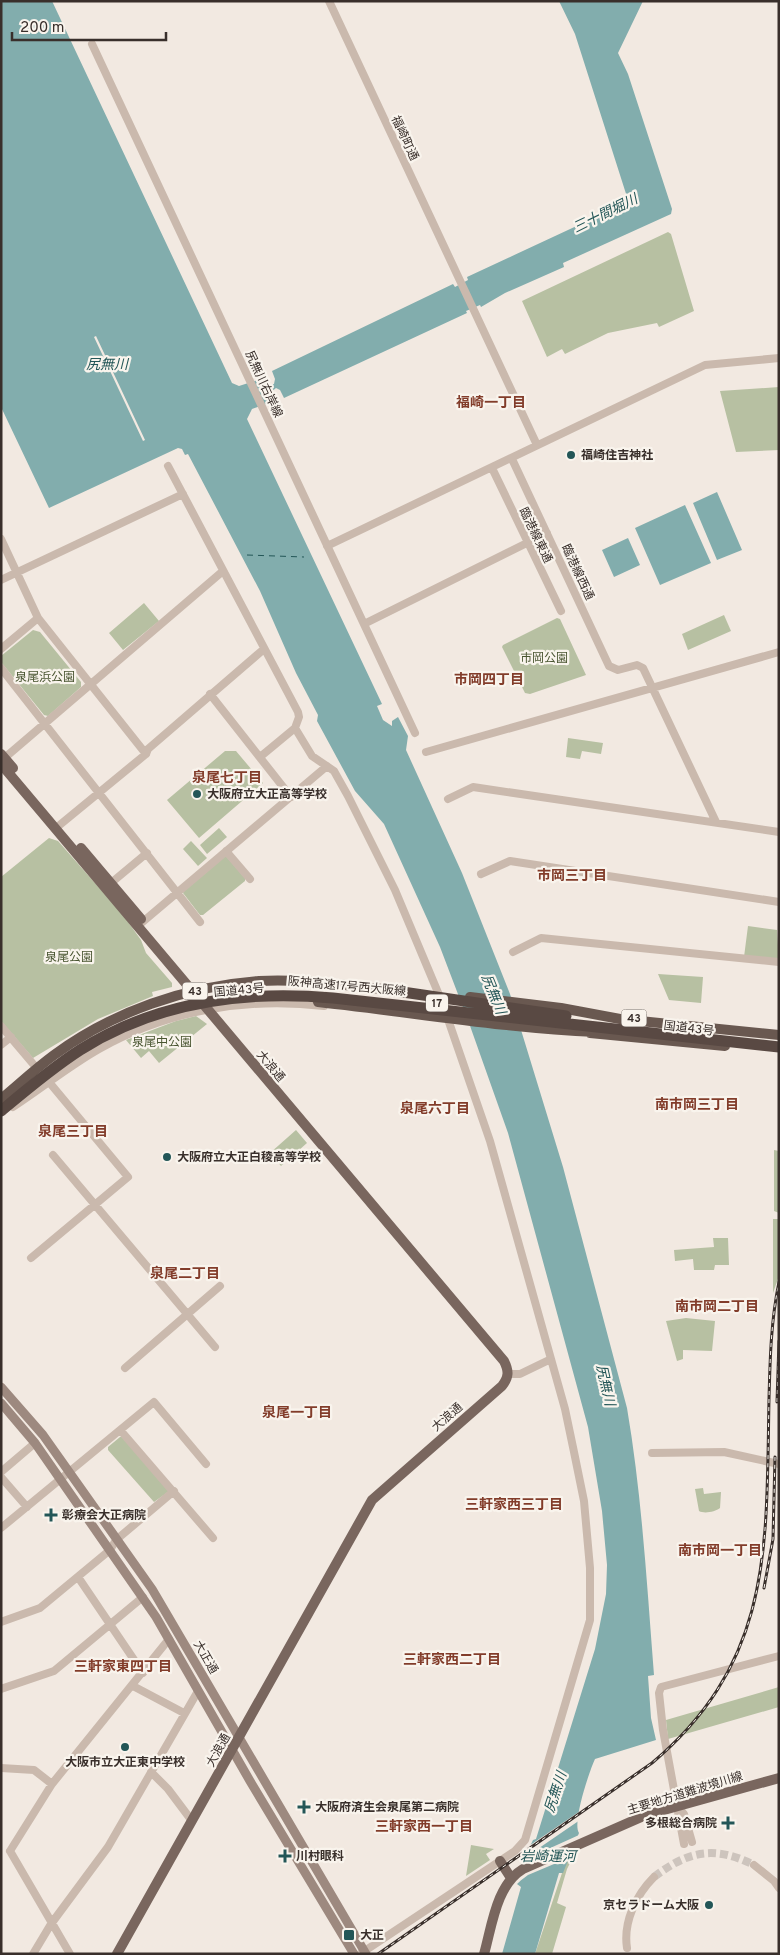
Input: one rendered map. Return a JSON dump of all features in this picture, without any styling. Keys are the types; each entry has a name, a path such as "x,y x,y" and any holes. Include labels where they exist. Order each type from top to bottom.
{"highway":[{"name":"国道43号","path":"3,1099 55,1054 100,1028 154,1004 191,992 260,981 389,990 547,1006 620,1019 779,1036"},
{"name":"阪神高速17号西大阪線","path":"3,1099 57,1057 101,1031 159,1007 223,992 266,988 312,989 779,1047"},
{"path":"389,990 572,1020"},
{"name":"阪神高速17号西大阪線","path":"1,1111 60,1063 104,1036 161,1013 224,998 266,994 311,996 779,1040"},
{"name":"国道43号","path":"1,1117 32,1090 73,1059 112,1036 150,1021 192,1009 225,1003 275,1000 312,1002 466,1022 544,1029 620,1032 779,1052"},
{"name":"43","path":"528,1002 597,1013 716,1027 741,1033"},
{"path":"385,1011 479,1018 572,1020"},
{"name":"43","path":"537,1030 604,1034 737,1047"}],"main road":[{"name":"大浪通","path":"2,759 140,924"},
{"name":"大浪通","path":"58,827 111,883 154,946 504,1362 508,1374 502,1386 372,1500 117,1954"},
{"name":"大正通","path":"1,1386 43,1435 152,1589 364,1953"},
{"name":"大正通","path":"3,1408 35,1443 142,1597 169,1639 232,1750 354,1954"},
{"name":"主要地方道難波境川線","path":"484,1954 502,1894 511,1878 523,1869 646,1816 779,1778"},
{"path":"500,1861 511,1878"}],"street":[{"name":"福崎町通","path":"328,1 537,445"},
{"name":"尻無川右岸線","path":"92,44 415,733"},
{"path":"327,546 705,365 779,358"},
{"name":"臨港線西通","path":"512,459 610,666 618,670 640,665 652,687"},
{"path":"168,466 298,712 299,717 296,728 260,757"},
{"name":"臨港線東通","path":"492,468 561,611"},
{"path":"1,580 184,494"},
{"path":"364,624 547,533"},
{"path":"1,540 38,618 146,754"},
{"path":"2,759 224,571"},
{"path":"1,649 38,618"},
{"path":"58,827 146,754 148,748 264,649"},
{"path":"426,752 779,652"},
{"path":"1,668 200,922"},
{"path":"652,687 716,822"},
{"path":"210,694 291,797"},
{"path":"296,728 312,756 335,773 348,796 390,882 442,1002 490,1141 566,1414 584,1501 590,1568 590,1620 528,1833 522,1844 511,1854 364,1953"},
{"path":"140,924 327,766"},
{"path":"448,799 473,787 779,832"},
{"path":"226,851 250,880"},
{"path":"111,883 147,853"},
{"path":"481,874 510,861 779,902"},
{"path":"513,952 541,938 779,962"},
{"path":"3,1099 14,1083 34,1066 75,1037 108,1019 190,990 260,980 373,987"},
{"path":"13,1108 88,1055 131,1033 168,1018 207,1010 269,1002 385,1011"},
{"path":"1,1026 34,1066"},
{"path":"1,1045 10,1037"},
{"path":"30,1258 128,1177 49,1082"},
{"path":"53,1155 215,1347"},
{"path":"125,1368 220,1286"},
{"path":"508,1374 520,1374 551,1359"},
{"path":"1,1528 154,1402 206,1464"},
{"path":"121,1431 213,1538"},
{"path":"1,1472 35,1443"},
{"path":"652,1453 724,1452 779,1464"},
{"path":"1,1476 27,1507"},
{"path":"1,1622 40,1608 110,1550 116,1540 174,1491"},
{"path":"78,1577 143,1673"},
{"path":"1,1689 54,1671 142,1597"},
{"path":"10,1851 52,1784 169,1639"},
{"path":"688,1843 684,1814 678,1807 663,1730 659,1693 661,1687 779,1656"},
{"path":"133,1686 184,1713"},
{"path":"33,1954 51,1924 108,1847 198,1691"},
{"path":"1,1768 34,1770 52,1784"},
{"path":"152,1772 168,1789 192,1821"},
{"path":"1,1851 10,1851"},
{"path":"10,1851 70,1954"},
{"path":"754,1866 777,1884"},
{"path":"627,1948 627,1930 633,1908 642,1890 654,1877"}],"green space":[{"path":"668,232 671,234 694,311 659,327 657,323 608,333 565,354 562,349 547,357 522,301"},
{"path":"779,387 779,450 736,452 720,391"},
{"path":"144,603 159,621 123,650 109,633"},
{"path":"724,615 731,631 688,650 682,634"},
{"name":"市岡公園","path":"557,618 560,619 586,675 530,694 525,693 502,647"},
{"name":"泉尾浜公園","path":"33,630 40,632 81,682 81,687 48,716 44,715 1,662 1,656"},
{"path":"568,738 603,743 601,754 582,751 580,759 566,757"},
{"path":"225,751 236,751 263,783 199,838 167,800"},
{"path":"219,828 227,837 207,854 200,845"},
{"name":"泉尾公園","path":"49,838 58,841 123,915 141,940 146,953 172,983 172,987 152,992 153,996 98,1019 33,1058 1,1021 1,877"},
{"path":"191,841 207,858 198,866 183,849"},
{"path":"225,855 245,878 245,881 203,915 200,915 183,893 184,890"},
{"path":"748,926 777,930 779,960 744,957"},
{"path":"658,974 703,977 701,1003 669,1000"},
{"name":"泉尾中公園","path":"196,1016 207,1024 159,1063 149,1051 141,1058 126,1040 176,1021"},
{"path":"296,1130 307,1143 281,1166 270,1153"},
{"path":"774,1150 779,1151 779,1213 774,1211"},
{"path":"773,1219 779,1219 779,1276 773,1293"},
{"path":"713,1238 728,1238 729,1265 715,1265 714,1270 694,1270 693,1259 675,1261 674,1250 714,1247"},
{"path":"686,1318 715,1321 712,1351 683,1350 683,1359 677,1361 666,1321"},
{"path":"120,1437 123,1437 168,1489 168,1492 154,1502 108,1450 108,1447"},
{"path":"703,1488 704,1494 721,1492 720,1508 710,1512 699,1511 695,1489"},
{"path":"779,1687 779,1707 668,1739 666,1720"},
{"path":"471,1845 494,1849 486,1854 490,1860 466,1876"},
{"path":"574,1855 567,1869 557,1903 566,1907 552,1954 535,1954 564,1867"}],"water":[{"name":"尻無川","path":"1,1 52,1 232,383 239,386 264,378 269,385 274,384 275,379 272,371 453,284 455,287 468,280 467,277 626,203 628,200 575,34 559,1 643,1 618,53 628,74 672,209 671,214 563,263 564,267 505,293 481,307 480,305 466,311 467,313 284,398 280,390 276,388 271,392 275,401 252,409 247,419 382,704 377,706 383,720 392,726 392,721 398,717 408,736 406,750 462,873 510,994 563,1167 627,1408 637,1474 644,1541 654,1675 648,1676 651,1718 656,1740 595,1759 585,1785 579,1809 577,1827 579,1833 563,1873 559,1873 535,1954 502,1954 521,1887 517,1884 520,1881 526,1855 533,1840 536,1839 595,1649 606,1594 607,1565 602,1511 588,1427 508,1133 440,947 384,824 355,791 317,721 318,715 296,673 260,591 188,454 185,455 182,449 178,448 49,508 1,407"},
{"path":"717,492 742,550 717,560 693,503"},
{"path":"685,505 711,563 660,585 635,528"},
{"path":"628,538 640,565 614,577 602,550"}],"pier":[{"path":"96,336 145,440 143,441 94,337"},
{"path":"583,1809 580,1820 526,1857 526,1848"},
{"path":"579,1835 573,1856 528,1875 516,1884 526,1859"}],"ferry route":[{"path":"247,555 304,557"}],"tunnel":[{"path":"654,1877 678,1861 702,1854 726,1855 754,1865"}],"railway":[{"path":"378,1954 652,1763 692,1724 721,1683 742,1641 755,1598 763,1552 767,1503 770,1354 779,1282"},
{"path":"777,1402 779,1341"},
{"path":"764,1588 773,1539 775,1457"}],"place":[{"name":"福崎住吉神社","path":"571,455"},
{"name":"大阪府立大正高等学校","path":"197,794"},
{"name":"大阪府立大正白稜高等学校","path":"167,1157"},
{"name":"彰療会大正病院","path":"51,1515"},
{"name":"大阪市立大正東中学校","path":"125,1747"},
{"name":"大阪府済生会泉尾第二病院","path":"304,1807"},
{"name":"多根総合病院","path":"728,1823"},
{"name":"川村眼科","path":"285,1856"},
{"name":"京セラドーム大阪","path":"709,1905"},
{"name":"大正","path":"349,1935"}],"district":[{"name":"福崎一丁目","path":"491,402"},
{"name":"市岡四丁目","path":"489,679"},
{"name":"泉尾七丁目","path":"227,777"},
{"name":"市岡三丁目","path":"572,875"},
{"name":"南市岡三丁目","path":"697,1104"},
{"name":"泉尾六丁目","path":"435,1108"},
{"name":"泉尾三丁目","path":"73,1131"},
{"name":"泉尾二丁目","path":"185,1273"},
{"name":"南市岡二丁目","path":"717,1306"},
{"name":"泉尾一丁目","path":"297,1412"},
{"name":"三軒家西三丁目","path":"514,1504"},
{"name":"南市岡一丁目","path":"720,1550"},
{"name":"三軒家西二丁目","path":"452,1659"},
{"name":"三軒家東四丁目","path":"123,1666"},
{"name":"三軒家西一丁目","path":"424,1826"}],"water label":[{"name":"三十間堀川","path":"605,213"},
{"name":"岩崎運河","path":"548,1856"}]}
